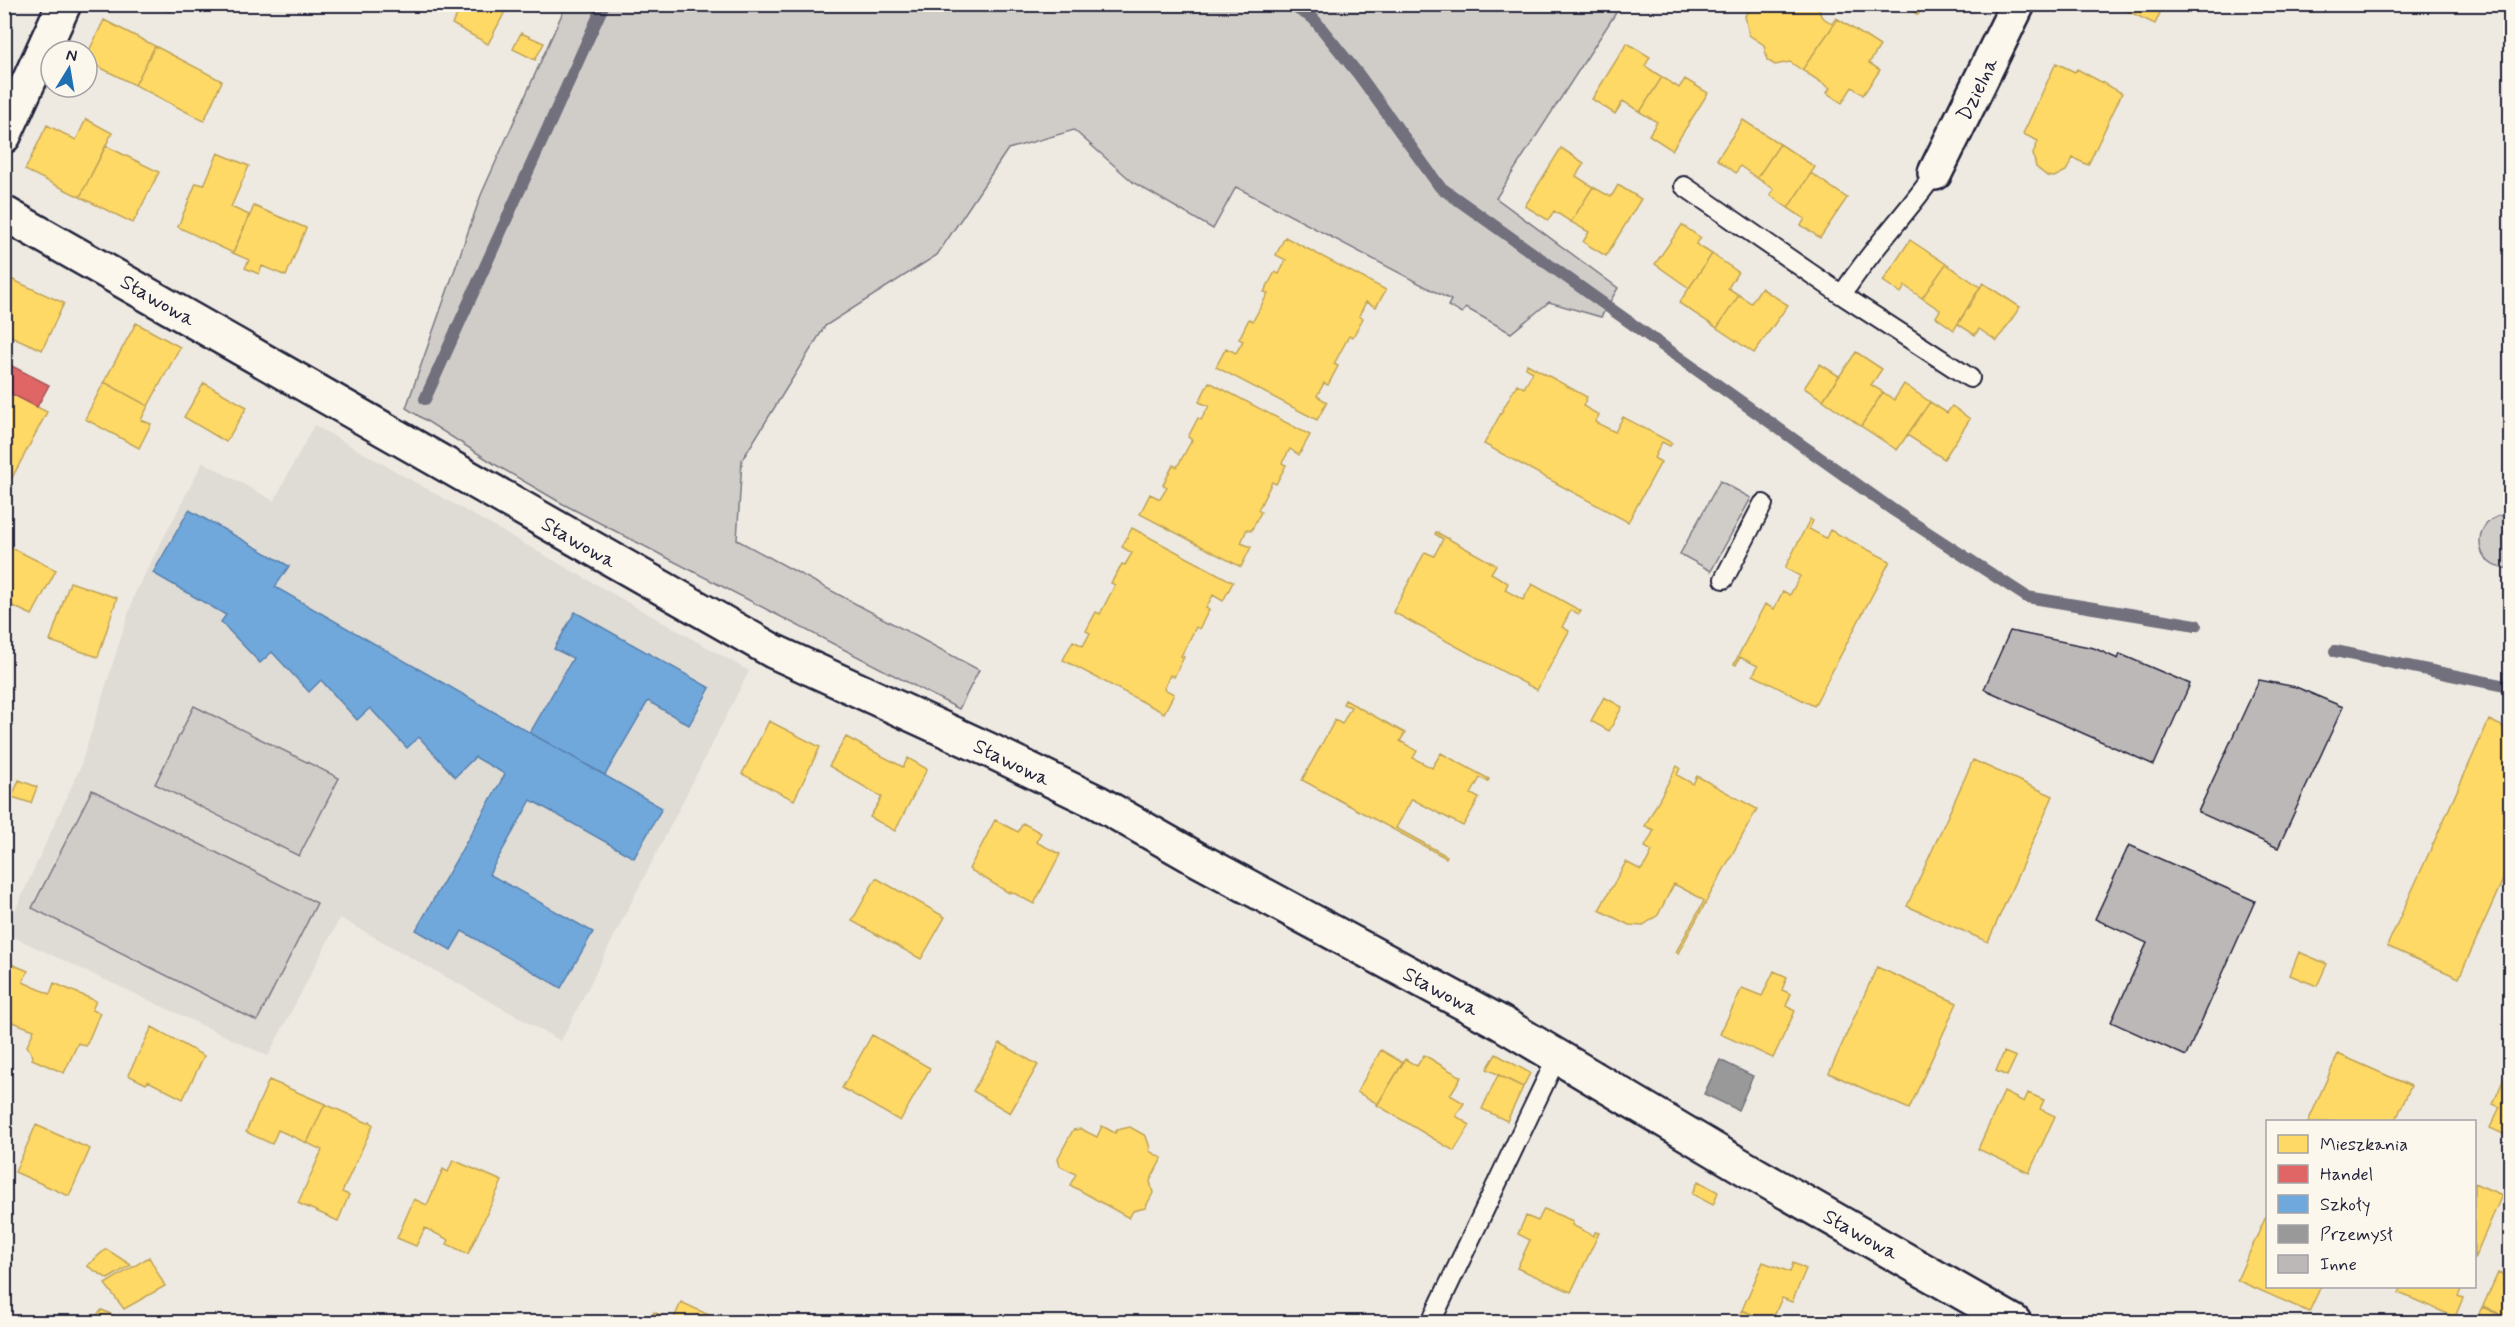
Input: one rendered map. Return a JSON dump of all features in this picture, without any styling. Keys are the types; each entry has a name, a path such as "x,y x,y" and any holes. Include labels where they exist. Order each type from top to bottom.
{"street":[{"path":"7,125 64,4"},
{"name":"Dzielna","path":"1935,173 2018,4"},
{"name":"Stawowa","path":"4,213 773,651 1097,802 1197,859 1558,1055 1753,1173 2014,1323"}],"lane":[{"path":"1842,295 1860,265 1913,205 1935,173"},
{"path":"1684,186 1842,295 1970,378"},
{"path":"1724,579 1763,504"},
{"path":"1431,1323 1558,1055"}],"shaded area":[{"path":"566,5 1621,5 1496,198 1618,288 1601,317 1549,302 1511,333 1466,308 1462,313 1448,306 1451,300 1236,187 1213,229 1134,183 1074,130 1008,149 937,255 825,326 742,460 737,540 979,670 959,709 563,504 406,408 481,195"},
{"path":"314,425 749,671 561,1041 340,918 268,1056 5,933 80,768 135,593 203,462 274,501"},
{"path":"1720,481 1751,498 1711,571 1680,554"},
{"path":"2510,514 2510,568 2498,567 2488,562 2482,553 2481,533 2496,517"},
{"path":"194,706 339,778 299,856 155,784"},
{"path":"92,790 317,903 257,1021 32,908"}],"building: Mieszkania":[{"path":"154,4 173,4 170,12"},
{"path":"453,4 509,4 488,44 452,24 461,8"},
{"path":"1752,4 1818,6 1821,16 1832,24 1836,18 1838,19 1802,70 1790,62 1775,65 1767,60 1764,45 1749,35 1745,16"},
{"path":"1902,4 1932,4 1929,9 1921,10 1918,15"},
{"path":"2121,4 2164,4 2155,24 2119,7"},
{"path":"1838,19 1880,46 1869,63 1880,70 1863,95 1852,87 1842,103 1827,93 1830,88 1802,70"},
{"path":"104,20 155,46 135,85 99,67 99,39 95,39"},
{"path":"521,33 544,43 535,60 513,49"},
{"path":"1627,43 1650,57 1645,66 1662,77 1640,112 1623,101 1615,114 1592,99"},
{"path":"155,46 222,81 204,121 135,85"},
{"path":"2056,63 2075,72 2077,69 2122,93 2088,165 2073,158 2066,171 2054,177 2047,176 2036,167 2033,154 2038,141 2023,134"},
{"path":"1662,77 1679,88 1685,79 1708,93 1672,150 1649,135 1657,122 1640,112"},
{"path":"86,119 112,133 80,197 25,170 47,125 76,140"},
{"path":"1743,120 1780,144 1757,178 1740,166 1736,173 1717,159"},
{"path":"1780,144 1815,167 1788,208 1770,195 1774,189 1757,178"},
{"path":"106,146 159,172 133,223 80,197"},
{"path":"1561,148 1584,163 1576,176 1593,187 1571,222 1554,211 1548,220 1525,206"},
{"path":"218,153 249,166 231,207 249,215 233,253 178,227 196,183 204,185"},
{"path":"1811,173 1847,198 1820,238 1801,225 1805,219 1788,208"},
{"path":"1618,185 1641,199 1606,256 1583,242 1589,232 1571,222 1593,187 1611,197"},
{"path":"254,206 306,228 286,276 262,266 259,274 245,268 249,260 233,253"},
{"path":"1682,225 1701,238 1696,244 1712,254 1689,288 1655,264"},
{"path":"1285,237 1386,290 1376,307 1366,302 1359,316 1363,318 1353,337 1349,336 1334,364 1338,366 1328,385 1324,383 1317,396 1327,402 1317,420 1216,367 1226,348 1236,353 1243,341 1239,339 1249,319 1253,321 1268,293 1264,292 1275,272 1279,274 1286,260 1276,255"},
{"path":"1910,240 1946,264 1922,298 1905,286 1901,293 1883,281"},
{"path":"1712,254 1738,272 1728,288 1739,295 1717,328 1679,303"},
{"path":"1946,264 1980,287 1954,330 1936,317 1940,310 1922,298"},
{"path":"4,276 64,303 42,350 4,333"},
{"path":"1983,283 2020,307 1997,341 1979,329 1975,335 1958,324"},
{"path":"1761,288 1788,305 1754,353 1717,328 1739,295 1751,303"},
{"path":"136,323 180,347 148,406 104,382"},
{"path":"1856,352 1882,369 1871,385 1883,392 1861,426 1823,400"},
{"path":"1527,364 1587,397 1583,406 1599,415 1595,422 1615,432 1623,417 1672,443 1670,446 1662,442 1654,458 1661,462 1628,522 1484,444 1517,384 1524,388 1533,372 1526,368"},
{"path":"1820,364 1839,376 1823,400 1804,388"},
{"path":"104,382 148,406 141,420 151,424 139,448 85,419"},
{"path":"1209,382 1310,435 1299,455 1290,449 1282,463 1286,465 1276,484 1272,482 1258,510 1261,512 1251,531 1247,529 1241,543 1251,547 1241,567 1140,514 1150,494 1160,499 1167,488 1163,485 1173,465 1177,467 1192,440 1188,437 1198,418 1201,420 1209,406 1199,402"},
{"path":"204,383 247,407 226,442 184,417"},
{"path":"1904,384 1930,402 1897,450 1861,426 1883,392 1894,400"},
{"path":"4,390 47,412 4,493"},
{"path":"1930,402 1947,413 1952,406 1970,419 1944,459 1907,435"},
{"path":"1810,519 1813,521 1809,529 1826,538 1830,530 1890,561 1814,706 1753,675 1758,666 1740,657 1736,665 1734,664 1765,604 1774,609 1783,591 1790,595 1798,580 1800,576 1785,568"},
{"path":"1132,528 1233,582 1223,601 1213,595 1206,608 1209,610 1199,629 1196,627 1181,656 1184,657 1174,677 1170,675 1164,689 1174,694 1164,713 1063,660 1073,641 1083,646 1090,633 1086,631 1096,612 1100,614 1115,585 1111,583 1122,564 1125,565 1132,553 1122,547"},
{"path":"1436,532 1496,565 1491,573 1508,583 1505,590 1523,600 1532,584 1581,611 1579,614 1571,610 1562,627 1569,631 1537,690 1393,612 1425,552 1434,556 1443,539 1435,534"},
{"path":"4,544 56,570 32,615 4,602"},
{"path":"70,582 117,598 98,657 50,641"},
{"path":"1604,697 1622,707 1609,731 1591,721"},
{"path":"1345,700 1405,733 1400,741 1417,751 1413,758 1432,768 1441,753 1489,779 1488,781 1480,778 1471,794 1479,798 1463,826 1412,799 1396,828 1447,856 1446,858 1302,780 1335,720 1342,724 1351,707 1343,704"},
{"path":"4,702 11,703 4,712"},
{"path":"2489,720 2510,730 2510,864 2459,978 2387,946"},
{"path":"769,721 820,747 794,800 742,774"},
{"path":"846,737 903,767 908,758 927,769 895,831 870,817 882,797 829,766"},
{"path":"1973,760 2053,796 1988,942 1907,906"},
{"path":"1677,766 1680,768 1677,775 1693,784 1697,776 1757,809 1678,953 1676,952 1704,901 1695,895 1674,884 1658,915 1642,926 1629,925 1599,910 1626,862 1641,870 1646,863 1652,851 1645,847 1654,830 1645,826"},
{"path":"19,780 37,787 31,803 12,797"},
{"path":"995,820 1018,832 1023,823 1041,833 1036,842 1060,854 1034,904 1010,891 1009,893 969,869"},
{"path":"876,878 945,917 921,959 852,921"},
{"path":"2299,952 2327,964 2317,986 2290,975"},
{"path":"4,961 28,971 23,982 50,994 54,983 96,1001 92,1010 100,1013 86,1046 78,1043 64,1073 32,1059 33,1056 27,1046 34,1030 4,1019"},
{"path":"1877,967 1957,1003 1909,1109 1829,1073"},
{"path":"1774,971 1787,977 1782,990 1791,994 1786,1006 1795,1011 1773,1058 1720,1034 1742,988 1762,996"},
{"path":"152,1027 204,1056 183,1099 148,1081 146,1084 128,1075"},
{"path":"872,1035 930,1068 900,1121 842,1088"},
{"path":"1000,1043 1038,1065 1010,1113 973,1091"},
{"path":"1381,1050 1403,1063 1378,1104 1357,1092"},
{"path":"2004,1052 2016,1057 2007,1076 1996,1071"},
{"path":"1496,1054 1530,1073 1523,1087 1487,1069"},
{"path":"2338,1054 2411,1086 2396,1120 2309,1120"},
{"path":"1424,1055 1461,1077 1450,1095 1464,1103 1456,1116 1470,1125 1454,1151 1377,1105 1405,1059 1417,1066"},
{"path":"2510,1064 2510,1137 2490,1128 2500,1107 2493,1104"},
{"path":"1498,1075 1523,1087 1507,1121 1482,1109"},
{"path":"269,1080 325,1104 307,1143 278,1130 272,1144 246,1132"},
{"path":"2004,1092 2024,1102 2028,1093 2044,1100 2040,1109 2055,1116 2029,1173 1978,1149"},
{"path":"325,1104 368,1123 370,1121 373,1125 342,1192 349,1195 338,1221 298,1203 322,1150 307,1143"},
{"path":"36,1125 90,1149 69,1196 15,1172"},
{"path":"1102,1126 1115,1133 1117,1130 1130,1127 1146,1136 1149,1151 1162,1158 1150,1181 1153,1193 1145,1208 1133,1211 1129,1218 1070,1185 1076,1174 1060,1166 1058,1158 1073,1130 1081,1129 1097,1137"},
{"path":"453,1160 502,1181 468,1254 447,1244 449,1240 425,1228 416,1246 397,1238 414,1199 427,1205 443,1169 448,1172"},
{"path":"1698,1181 1718,1192 1713,1205 1692,1194"},
{"path":"2476,1184 2502,1195 2476,1254"},
{"path":"1544,1209 1573,1221 1572,1225 1594,1236 1595,1232 1599,1233 1571,1292 1517,1268 1530,1240 1518,1234 1526,1216 1538,1221"},
{"path":"2266,1216 2266,1288 2320,1288 2309,1312 2237,1280"},
{"path":"106,1249 131,1265 108,1279 87,1266"},
{"path":"149,1257 165,1286 124,1309 105,1284"},
{"path":"1763,1262 1790,1272 1793,1263 1806,1269 1792,1302 1782,1298 1771,1322 1742,1310"},
{"path":"2498,1273 2510,1278 2510,1302 2504,1316 2483,1306"},
{"path":"2401,1288 2462,1288 2458,1296 2463,1298 2455,1317 2399,1293"},
{"path":"681,1302 711,1316 708,1322 649,1322 654,1312 673,1321"},
{"path":"2482,1307 2505,1317 2502,1322 2475,1322"},
{"path":"102,1310 127,1322 90,1322"},
{"path":"1742,1310 1769,1322 1736,1322"}],"building: Handel":[{"path":"4,362 49,385 37,407 4,390"}],"building: Szkoły":[{"path":"189,510 289,566 275,587 662,808 634,858 531,800 489,874 593,932 561,988 462,931 451,950 416,930 505,774 475,757 455,777 419,737 407,748 370,708 357,720 321,680 309,692 272,652 260,663 221,622 226,615 153,573"},
{"path":"575,612 710,688 689,725 648,701 605,775 530,733 573,658 554,649"}],"building: Przemysł":[{"path":"1720,1060 1753,1076 1738,1110 1704,1094"}],"building: Inne":[{"path":"2010,631 2094,648 2118,659 2120,654 2190,684 2154,765 1984,689"},
{"path":"2259,680 2296,687 2343,707 2278,848 2198,812"},
{"path":"2129,845 2255,901 2186,1056 2111,1022 2147,943 2095,919"}],"waterway":[{"path":"425,399 604,4"},
{"path":"1289,4 1313,18 1359,75 1440,187 1893,510 2027,597 2196,625"},
{"path":"2335,651 2510,687"}]}
